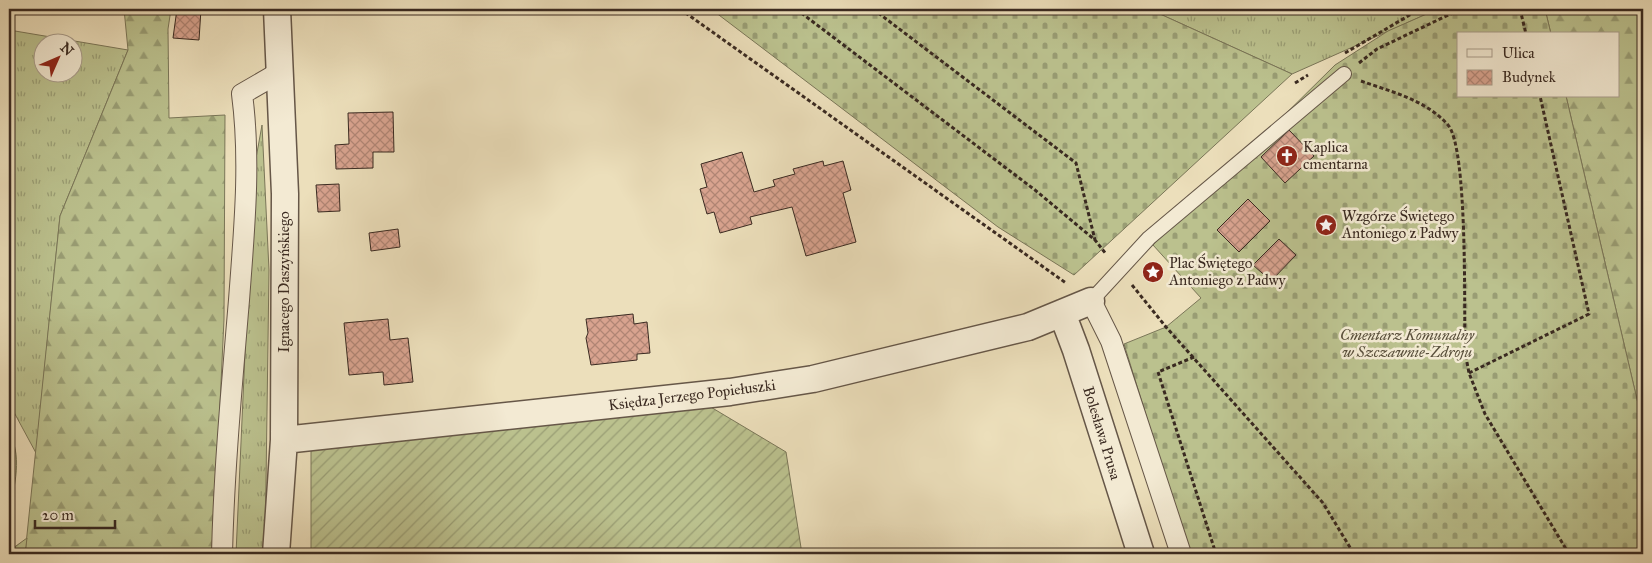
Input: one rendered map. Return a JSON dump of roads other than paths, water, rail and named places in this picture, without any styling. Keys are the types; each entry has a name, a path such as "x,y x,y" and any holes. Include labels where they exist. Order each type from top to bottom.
{"street":[{"name":"Ignacego Daszyńskiego","path":"276,554 284,440 285,194 277,9"},
{"path":"222,554 223,497 244,242 247,133 242,94 280,72"},
{"path":"1090,301 1111,341 1181,554"},
{"name":"Księdza Jerzego Popiełuszki","path":"284,440 730,392 856,370 1028,326 1090,301"},
{"name":"Bolesława Prusa","path":"1062,313 1076,350 1140,554"}],"lane":[{"path":"1090,301 1149,238 1344,74"}],"place":[{"name":"Kaplica cmentarna","path":"1287,156"},
{"name":"Wzgórze Świętego Antoniego z Padwy","path":"1326,225"},
{"name":"Plac Świętego Antoniego z Padwy","path":"1153,272"}],"park label":[{"name":"Cmentarz Komunalny w Szczawnie-Zdroju","path":"1407,344"}]}
